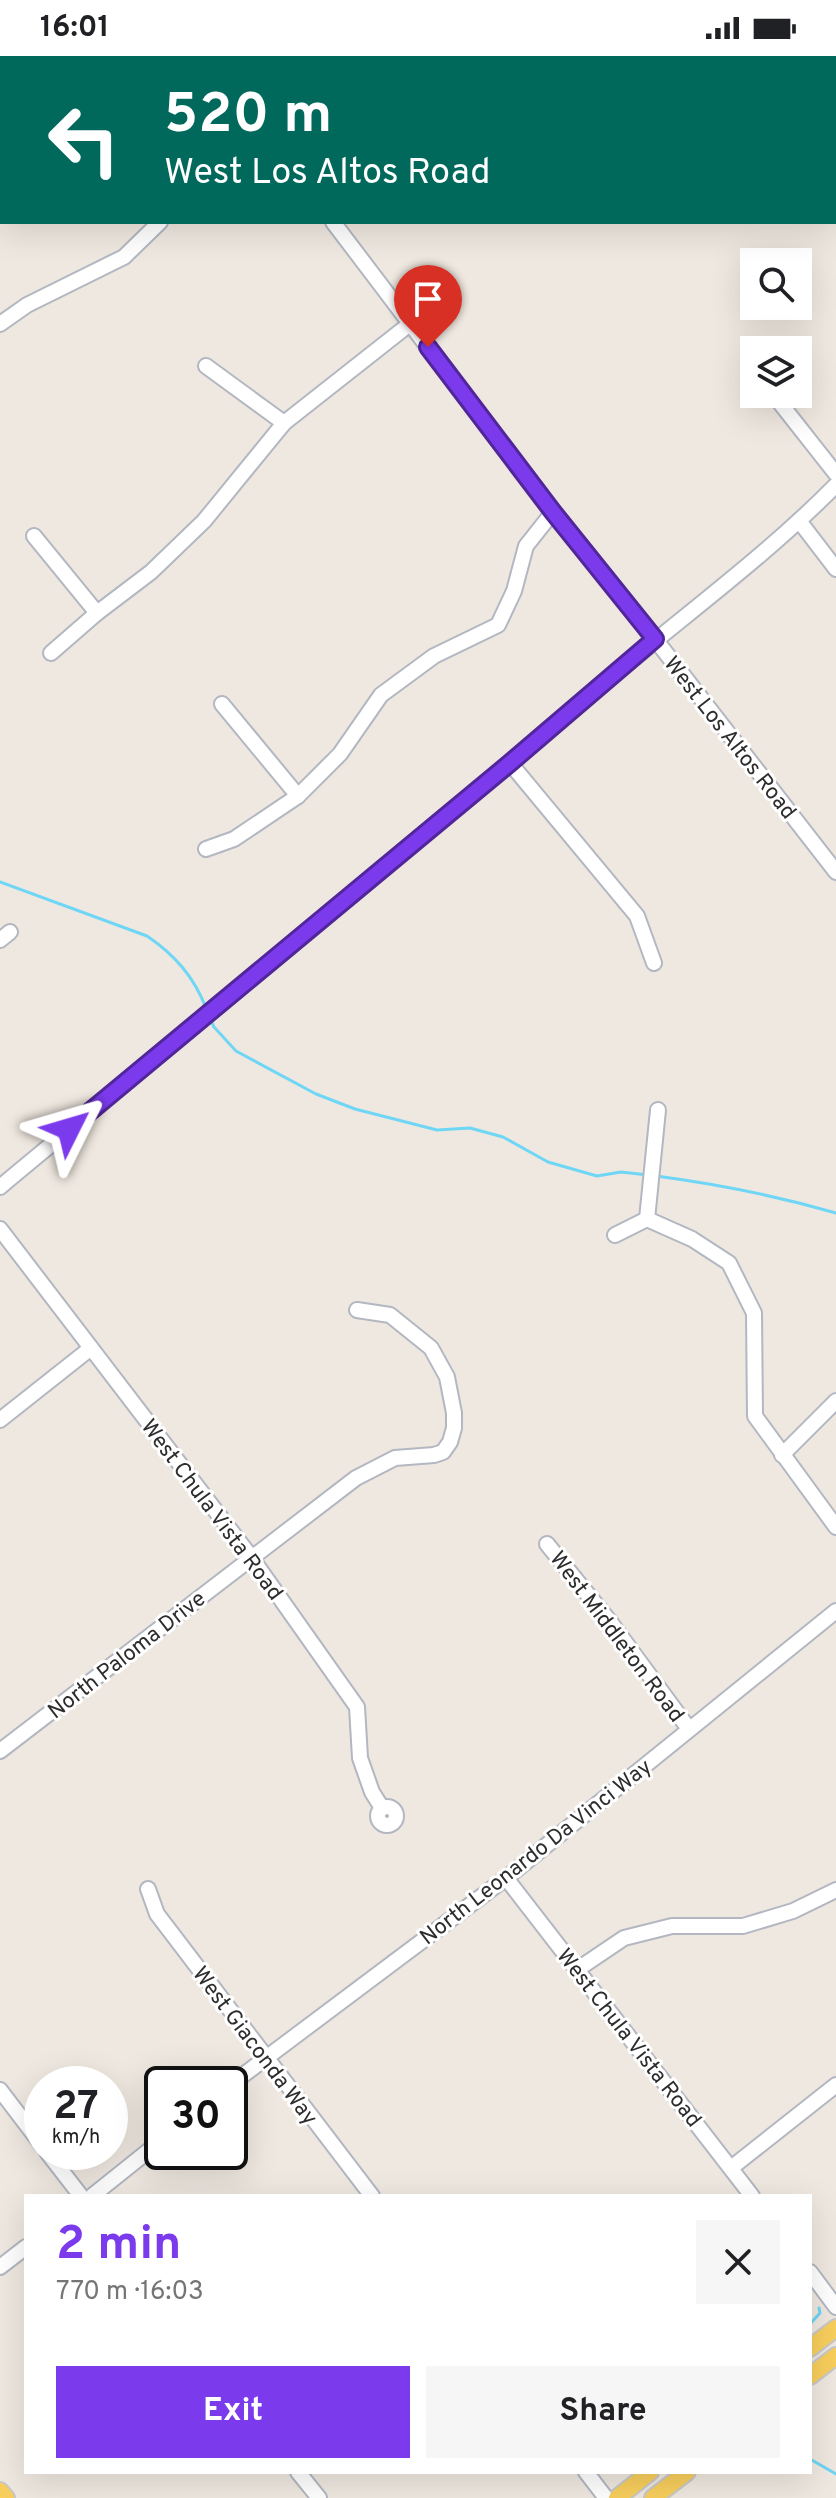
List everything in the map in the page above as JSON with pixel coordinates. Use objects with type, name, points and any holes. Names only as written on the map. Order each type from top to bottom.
[{"type":"main road","points":[[812,2346],[836,2328]]},
{"type":"main road","points":[[812,2374],[836,2356]]},
{"type":"main road","points":[[617,2498],[647,2474]]},
{"type":"main road","points":[[653,2498],[684,2474]]},
{"type":"main road","points":[[0,2491],[6,2498]]},
{"type":"street","points":[[0,324],[27,305],[124,257],[158,224]]},
{"type":"street","name":"West Los Altos Road","points":[[335,224],[553,512],[836,872]]},
{"type":"street","points":[[51,653],[151,572],[204,521],[284,423],[411,323]]},
{"type":"street","points":[[206,366],[284,423]]},
{"type":"street","points":[[784,408],[836,474]]},
{"type":"street","points":[[0,1187],[655,639],[800,522],[836,485]]},
{"type":"street","points":[[206,849],[234,839],[298,796],[340,754],[381,695],[434,656],[498,625],[514,591],[526,546],[553,512]]},
{"type":"street","points":[[800,522],[836,569]]},
{"type":"street","points":[[34,536],[97,613]]},
{"type":"street","points":[[222,704],[298,796]]},
{"type":"street","points":[[510,763],[637,916],[654,963]]},
{"type":"street","points":[[647,1219],[658,1110]]},
{"type":"street","points":[[615,1235],[647,1219]]},
{"type":"street","points":[[647,1219],[692,1239],[729,1263],[754,1313],[755,1416],[836,1527]]},
{"type":"street","name":"West Chula Vista Road","points":[[0,1229],[251,1557],[357,1707],[360,1758],[372,1792],[382,1808]]},
{"type":"street","name":"North Paloma Drive","points":[[0,1751],[356,1478],[395,1458],[443,1459],[454,1428],[454,1413],[447,1377],[431,1348],[390,1315],[357,1310]]},
{"type":"street","points":[[0,1420],[91,1348]]},
{"type":"street","points":[[782,1455],[836,1401]]},
{"type":"street","name":"West Middleton Road","points":[[547,1544],[611,1622],[689,1729]]},
{"type":"street","name":"North Leonardo Da Vinci Way","points":[[248,2071],[506,1878],[836,1611]]},
{"type":"street","name":"West Chula Vista Road","points":[[506,1878],[750,2194]]},
{"type":"street","name":"West Giaconda Way","points":[[148,1889],[157,1914],[370,2194]]},
{"type":"street","points":[[578,1969],[624,1938],[672,1926],[743,1926],[793,1911],[836,1890]]},
{"type":"street","points":[[731,2168],[836,2085]]},
{"type":"street","points":[[0,2090],[24,2121]]},
{"type":"street","points":[[94,2194],[144,2154]]},
{"type":"street","points":[[61,2170],[79,2194]]},
{"type":"street","points":[[0,2267],[24,2249]]},
{"type":"street","points":[[812,2275],[836,2307]]},
{"type":"street","points":[[300,2474],[319,2498]]},
{"type":"street","points":[[588,2474],[606,2498]]},
{"type":"waterway","points":[[0,882],[147,936],[182,968],[196,986],[206,1008]]},
{"type":"waterway","points":[[210,1019],[236,1051],[316,1094],[355,1109],[437,1130],[470,1128],[503,1137],[548,1162],[597,1176],[621,1172],[648,1175]]},
{"type":"waterway","points":[[656,1176],[747,1191],[836,1213]]},
{"type":"waterway","points":[[812,2322],[820,2313],[819,2308]]},
{"type":"waterway","points":[[812,2460],[836,2474]]},
{"type":"route","points":[[69,1129],[655,639],[553,512],[428,347]]}]
